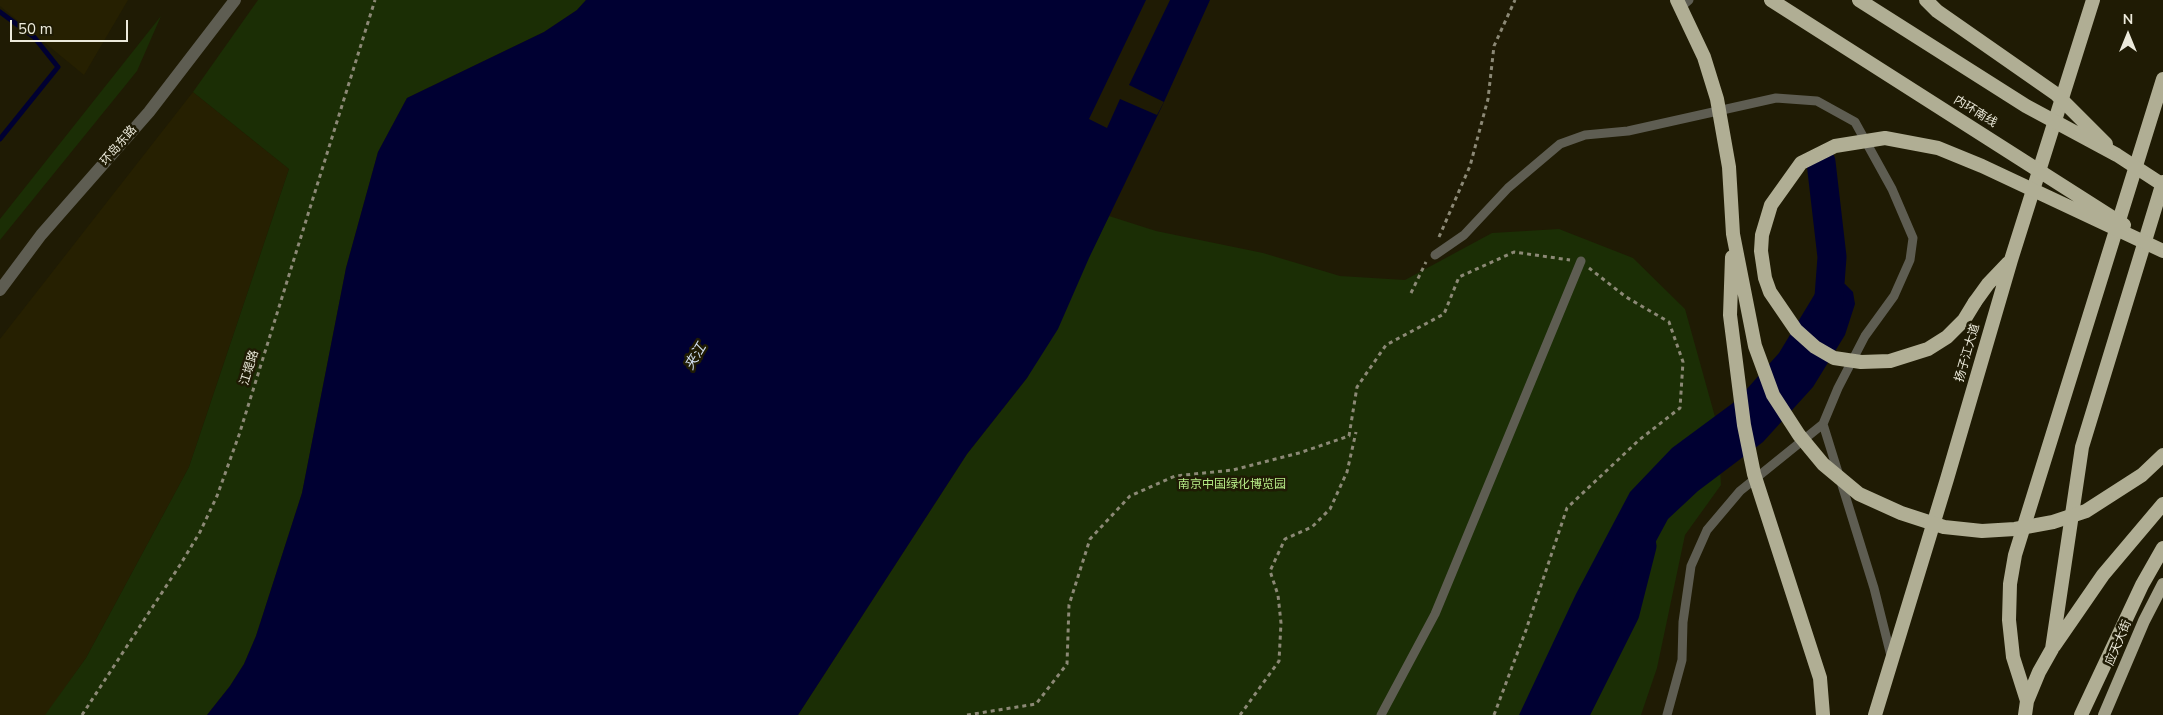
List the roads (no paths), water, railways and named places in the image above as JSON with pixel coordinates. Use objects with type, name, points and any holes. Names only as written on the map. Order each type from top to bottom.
[{"type":"highway","name":"内环南线","points":[[1771,0],[2163,251]]},
{"type":"highway","points":[[1859,0],[2026,106],[2163,184],[2082,447],[2052,649]]},
{"type":"highway","points":[[1926,0],[1937,11],[2056,94],[2116,156]]},
{"type":"highway","name":"扬子江大道","points":[[1875,715],[2011,260],[2094,0]]},
{"type":"highway","points":[[1682,2],[1704,57],[1716,99],[1729,167],[1733,234],[1730,315],[1744,425],[1754,474],[1806,628],[1820,678],[1823,715]]},
{"type":"highway","points":[[2026,708],[2013,657],[2008,620],[2010,584],[2015,555],[2163,79]]},
{"type":"highway","points":[[2011,260],[1988,284],[1964,320],[1947,337],[1928,349],[1890,361],[1861,362],[1834,358],[1815,347],[1796,330],[1770,292],[1765,278],[1761,251],[1762,235],[1771,205],[1801,163],[1835,146],[1885,138],[1938,148],[1982,166],[2163,251]]},
{"type":"highway","points":[[1733,234],[1755,346],[1773,395],[1799,435],[1824,464],[1859,494],[1901,513],[1944,527],[1982,531],[2015,529],[2053,522],[2086,511],[2142,475],[2163,455]]},
{"type":"highway","points":[[2026,708],[2039,672],[2052,649],[2103,575],[2163,504]]},
{"type":"highway","points":[[2081,715],[2159,554]]},
{"type":"main road","name":"应天大街","points":[[2104,715],[2144,621],[2163,584]]},
{"type":"street","name":"环岛东路","points":[[0,290],[40,235],[149,112],[235,0]]},
{"type":"lane","points":[[1431,258],[1464,235],[1508,188],[1560,144],[1585,135],[1628,131],[1776,98],[1817,101],[1855,122],[1892,189],[1913,238],[1910,260],[1894,296],[1865,336],[1838,388],[1823,424],[1740,491],[1706,530],[1691,566],[1683,622],[1682,660],[1667,715]]},
{"type":"lane","points":[[1381,715],[1434,614],[1581,262]]},
{"type":"lane","points":[[1823,424],[1874,588],[1887,633],[1892,660]]},
{"type":"water","name":"夹江","points":[[586,0],[1210,0],[1164,102],[1089,258],[1058,329],[1027,378],[967,454],[798,715],[207,715],[230,686],[244,664],[256,636],[302,493],[346,268],[378,152],[407,98],[544,32],[577,10]]},
{"type":"water","points":[[1829,281],[1845,284],[1853,292],[1855,304],[1845,335],[1813,387],[1763,442],[1698,491],[1668,519],[1614,619],[1570,715],[1519,715],[1576,594],[1630,492],[1672,448],[1737,400],[1779,353],[1816,292]]},
{"type":"waterway","points":[[0,12],[34,37],[58,67],[0,139]]},
{"type":"waterway","points":[[1821,162],[1832,257],[1828,310],[1825,318]]},
{"type":"waterway","points":[[1574,715],[1625,613],[1642,546]]},
{"type":"park label","name":"南京中国绿化博览园","points":[[1232,485]]}]
